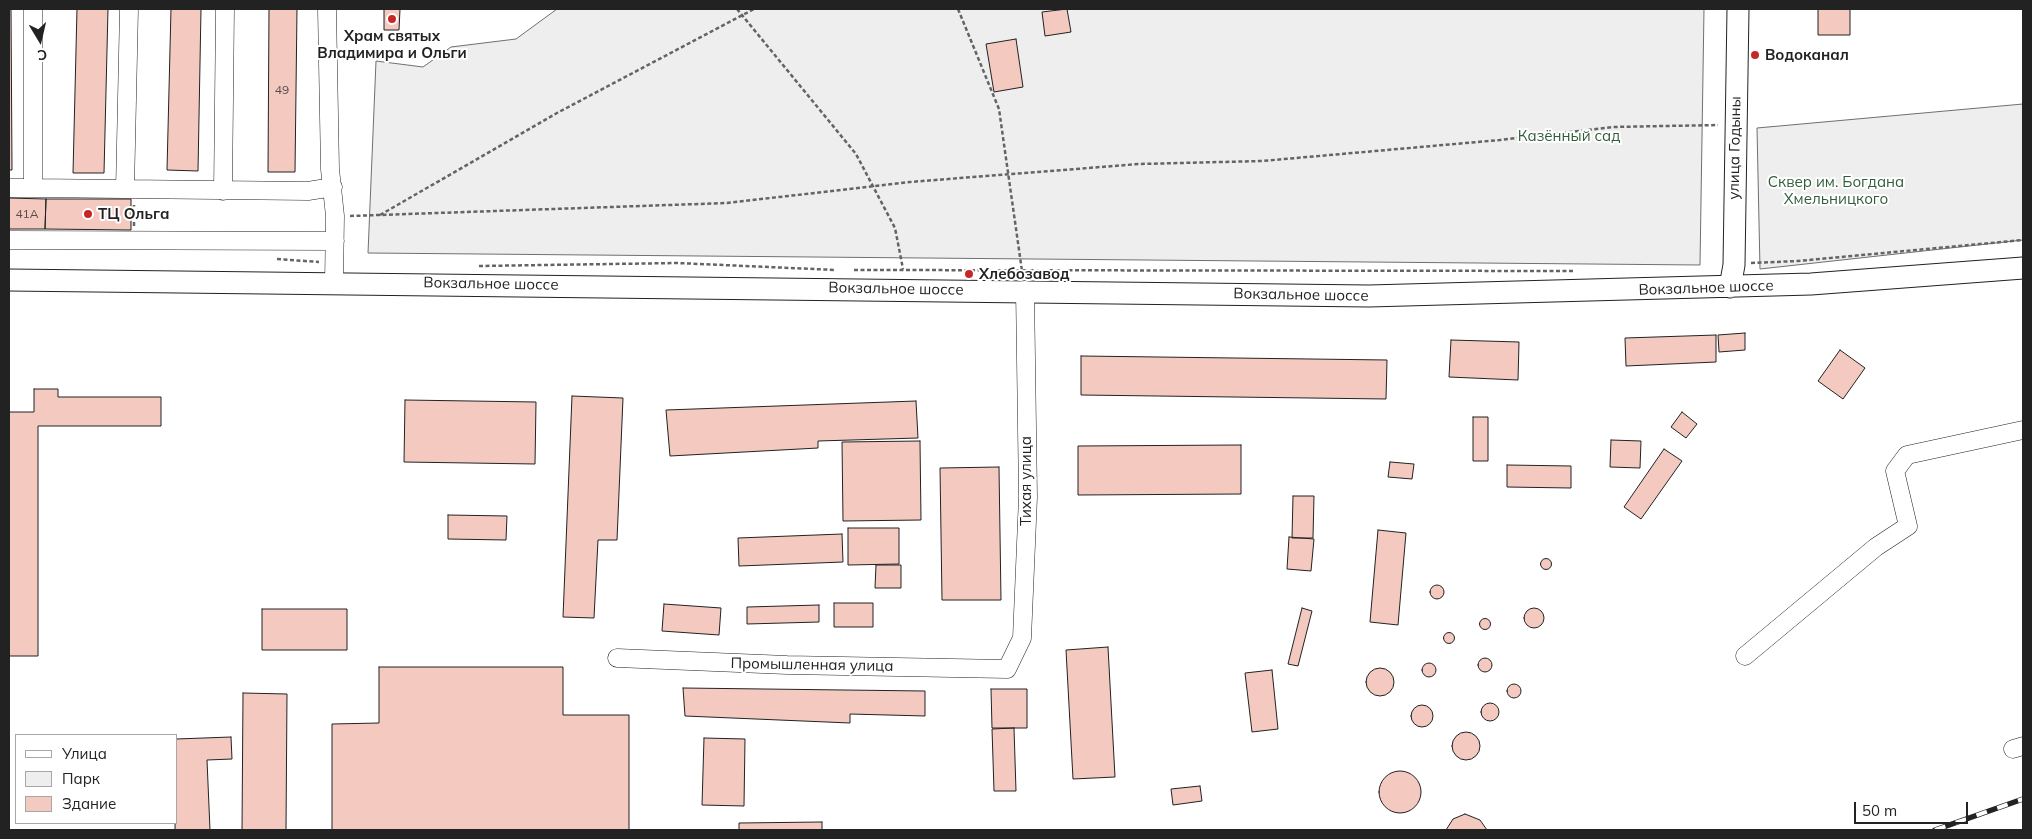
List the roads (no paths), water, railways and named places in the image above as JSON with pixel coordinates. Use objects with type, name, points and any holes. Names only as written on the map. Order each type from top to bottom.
[{"type":"main road","name":"улица Годыны","points":[[1730,287],[1734,265],[1734,125],[1738,9]]},
{"type":"main road","name":"Вокзальное шоссе","points":[[9,280],[334,274],[1023,280],[1369,296],[1812,284],[2023,268]]},
{"type":"lane","points":[[33,9],[33,188]]},
{"type":"lane","points":[[125,189],[129,9]]},
{"type":"lane","points":[[223,191],[225,9]]},
{"type":"lane","points":[[327,9],[330,169],[335,216],[334,274]]},
{"type":"lane","points":[[9,188],[308,191],[333,187]]},
{"type":"lane","points":[[9,240],[335,240]]},
{"type":"lane","name":"Тихая улица","points":[[1007,669],[1022,638],[1028,497],[1023,280]]},
{"type":"lane","points":[[1745,656],[1876,547],[1908,526],[1895,471],[1907,456],[2023,430]]},
{"type":"lane","name":"Промышленная улица","points":[[617,658],[787,665],[1007,669]]},
{"type":"railway","points":[[1935,830],[2023,799]]},
{"type":"place","name":"Храм святых Владимира и Ольги","points":[[392,19]]},
{"type":"place","name":"Водоканал","points":[[1755,55]]},
{"type":"place","name":"ТЦ Ольга","points":[[88,214]]},
{"type":"place","name":"Хлебозавод","points":[[969,274]]},
{"type":"park label","name":"Казённый сад","points":[[1569,136]]},
{"type":"park label","name":"Сквер им. Богдана Хмельницкого","points":[[1836,190]]}]
